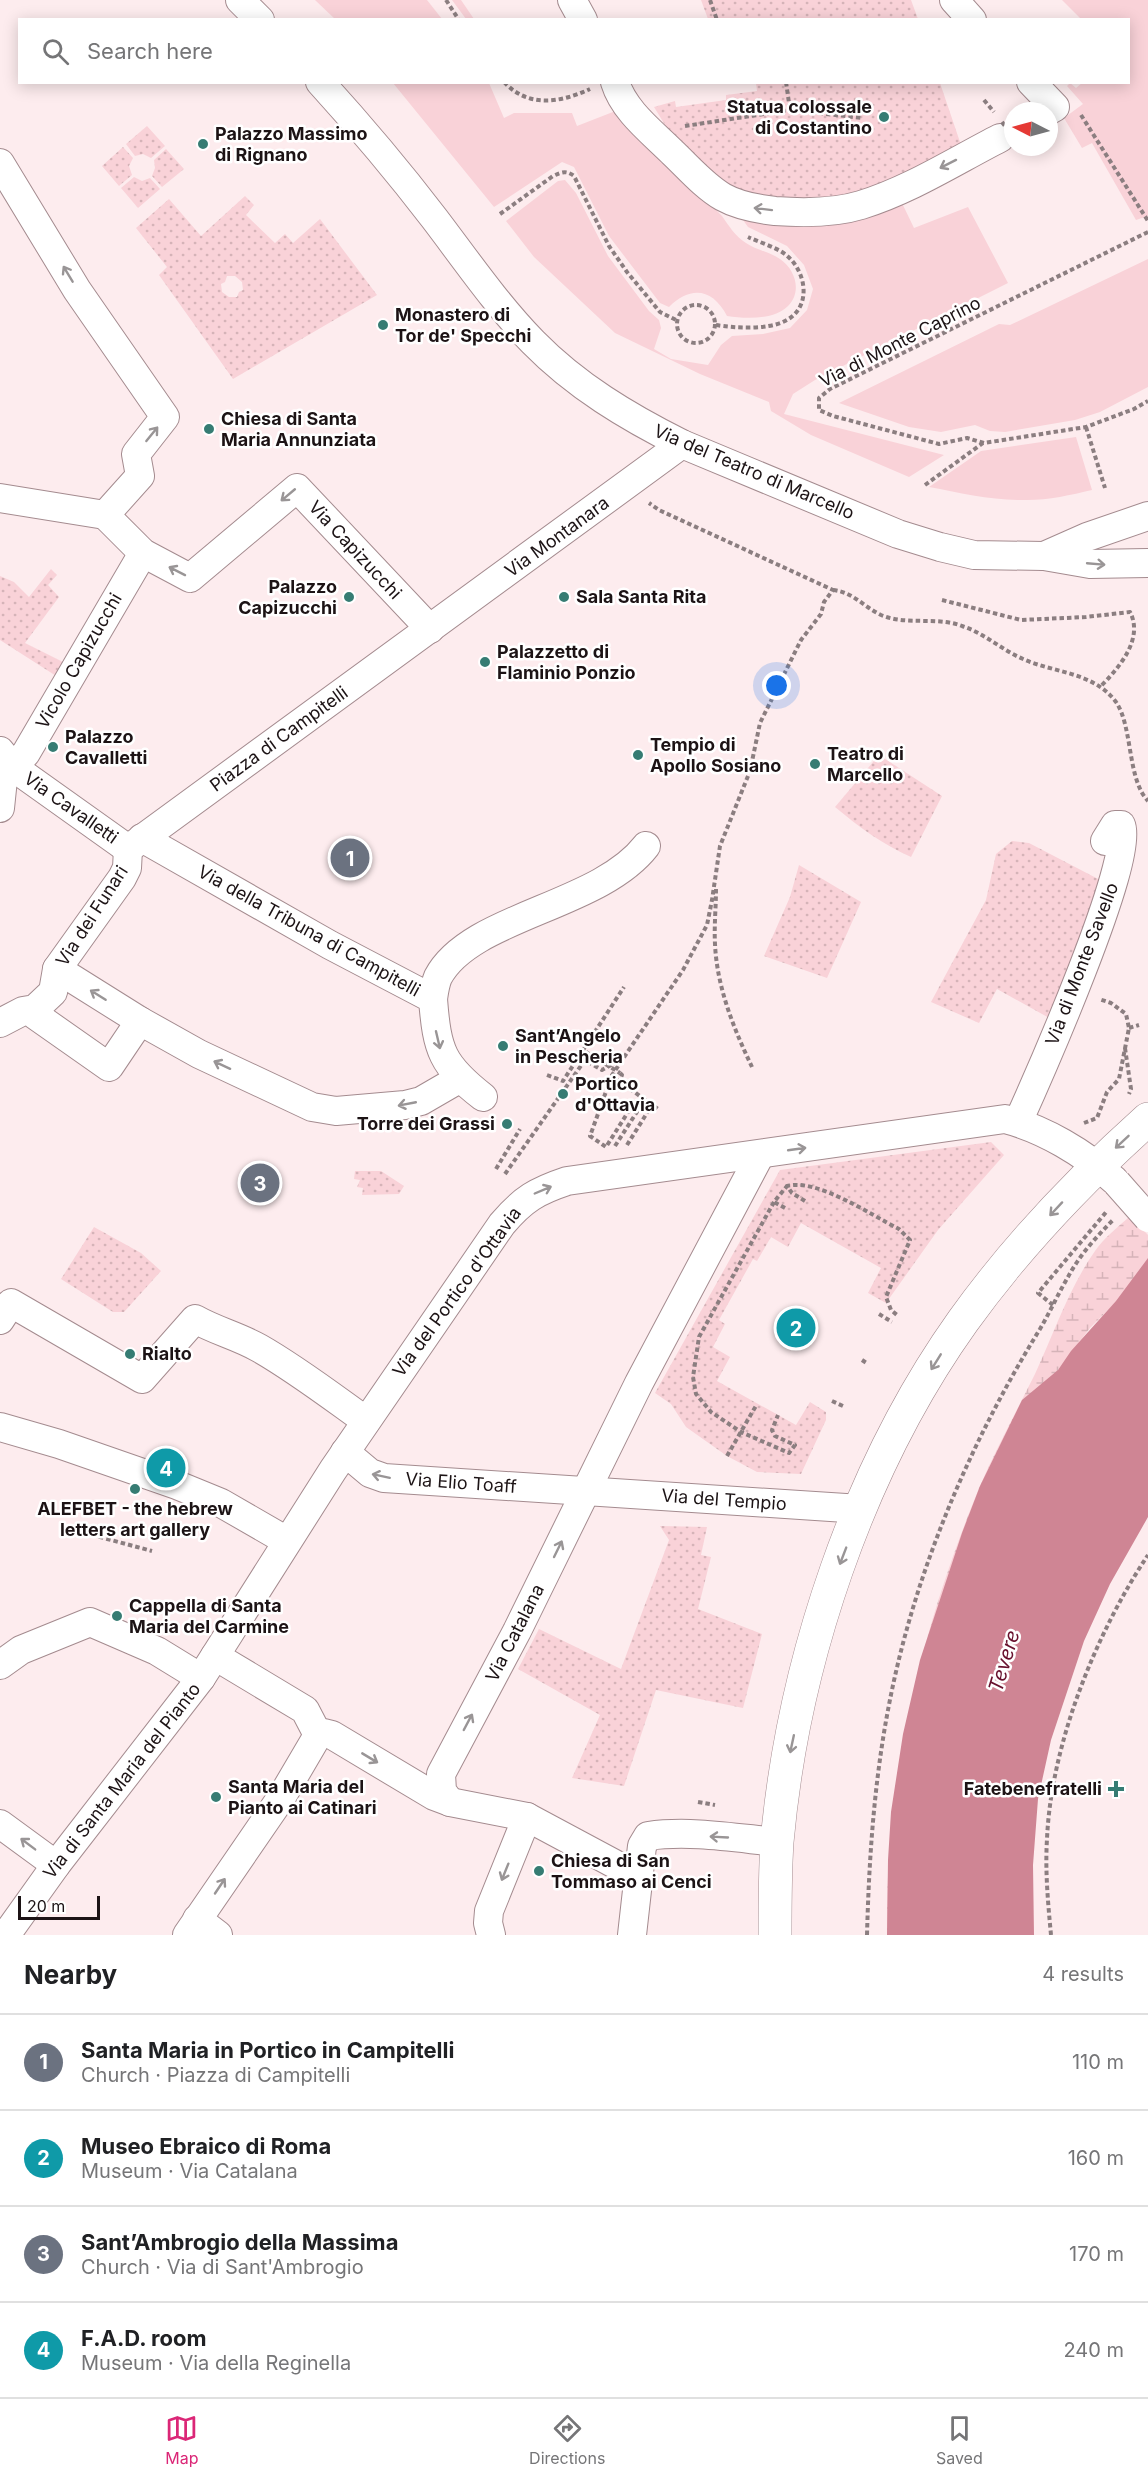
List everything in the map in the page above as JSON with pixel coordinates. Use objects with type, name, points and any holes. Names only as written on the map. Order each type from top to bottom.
[{"type":"main road","points":[[775,1935],[777,1842],[786,1769],[815,1641],[839,1566],[861,1509],[899,1427],[938,1358],[962,1322],[1021,1247],[1108,1186],[1138,1108]]},
{"type":"street","points":[[240,0],[258,18]]},
{"type":"street","points":[[572,0],[582,18]]},
{"type":"street","points":[[954,0],[970,18]]},
{"type":"street","name":"Via del Teatro di Marcello","points":[[322,84],[378,148],[500,304],[533,342],[602,399],[651,428],[682,444],[921,542],[974,555],[1044,556],[1090,564],[1148,563]]},
{"type":"street","points":[[1032,84],[1046,102]]},
{"type":"street","points":[[605,85],[699,178],[721,196],[743,206],[758,209],[805,212],[860,205],[908,185],[1004,133]]},
{"type":"street","points":[[0,162],[77,290],[165,417],[136,454],[140,476],[105,515]]},
{"type":"street","name":"Via Montanara","points":[[430,629],[682,444]]},
{"type":"street","name":"Via Capizucchi","points":[[143,553],[190,578],[297,488],[430,629]]},
{"type":"street","points":[[0,498],[105,515],[143,553]]},
{"type":"street","name":"Via del Teatro di Marcello","points":[[1044,556],[1088,537],[1143,520]]},
{"type":"street","name":"Vicolo Capizucchi","points":[[0,808],[7,759],[26,753],[143,553]]},
{"type":"street","name":"Piazza di Campitelli","points":[[135,844],[430,629]]},
{"type":"street","name":"Via Cavalletti","points":[[7,759],[135,844]]},
{"type":"street","name":"Via di Monte Savello","points":[[1018,1122],[1058,1028],[1106,904],[1122,851],[1124,832],[1121,825],[1115,825],[1105,841]]},
{"type":"street","name":"Via dei Funari","points":[[0,1023],[23,1011],[35,1009],[53,992],[57,969],[122,878],[135,844]]},
{"type":"street","name":"Via della Tribuna di Campitelli","points":[[135,844],[433,999],[436,1030],[442,1053],[459,1079],[483,1097]]},
{"type":"street","points":[[433,999],[438,977],[462,951],[495,931],[586,890],[624,868],[646,846]]},
{"type":"street","points":[[57,969],[140,1021],[199,1054],[312,1107],[336,1111],[405,1105],[421,1101],[459,1079]]},
{"type":"street","points":[[35,1009],[35,1015],[109,1068],[140,1021]]},
{"type":"street","name":"Via del Portico d'Ottavia","points":[[208,1667],[287,1540],[366,1421],[502,1224],[528,1197],[567,1181],[1005,1119],[1018,1122]]},
{"type":"street","points":[[1018,1122],[1059,1141],[1108,1186],[1148,1218]]},
{"type":"street","name":"Via Catalana","points":[[441,1774],[517,1631],[639,1383],[760,1155]]},
{"type":"street","points":[[0,1320],[11,1303],[142,1379],[195,1319],[212,1329],[256,1346],[366,1421]]},
{"type":"street","points":[[0,1427],[59,1444],[221,1503],[287,1540]]},
{"type":"street","name":"Via Elio Toaff","points":[[345,1452],[370,1473],[384,1478],[586,1491]]},
{"type":"street","name":"Via del Tempio","points":[[586,1491],[861,1509]]},
{"type":"street","points":[[0,1665],[21,1650],[90,1622],[157,1651],[208,1667],[305,1710],[318,1735]]},
{"type":"street","name":"Via di Santa Maria del Pianto","points":[[6,1935],[56,1865],[208,1667]]},
{"type":"street","points":[[201,1930],[318,1735],[324,1733],[410,1783],[450,1802],[527,1817],[639,1877]]},
{"type":"street","points":[[410,1783],[428,1782],[441,1774],[442,1791],[450,1802]]},
{"type":"street","points":[[491,1935],[488,1923],[489,1911],[527,1817]]},
{"type":"street","points":[[0,1824],[56,1865]]},
{"type":"street","points":[[632,1935],[642,1846],[648,1836],[724,1837],[777,1842]]},
{"type":"path","points":[[446,0],[458,18]]},
{"type":"path","points":[[710,0],[716,18]]},
{"type":"path","points":[[506,84],[513,92],[530,100],[558,101],[605,85]]},
{"type":"path","points":[[786,84],[790,110]]},
{"type":"path","points":[[677,127],[790,110],[863,118]]},
{"type":"path","points":[[1082,116],[1148,221]]},
{"type":"path","points":[[500,214],[553,176],[568,172],[574,176],[609,246],[627,272],[660,312],[676,320]]},
{"type":"path","name":"Via di Monte Caprino","points":[[1148,231],[830,389],[819,399],[819,410],[833,416],[939,444],[967,438],[984,443],[1086,427],[1134,409],[1148,400]]},
{"type":"path","points":[[716,325],[732,328],[764,326],[786,321],[800,306],[806,289],[798,269],[784,253],[743,234]]},
{"type":"path","points":[[698,304],[711,311],[716,325],[713,336],[702,344],[687,342],[678,334],[676,320],[683,309],[698,304]]},
{"type":"path","points":[[1086,427],[1105,488]]},
{"type":"path","points":[[925,485],[984,443]]},
{"type":"path","points":[[629,484],[659,510],[833,590],[853,596],[881,615],[900,620],[941,621],[963,626],[1022,659],[1055,671],[1079,675],[1095,682],[1117,703],[1128,737],[1134,771],[1148,801]]},
{"type":"path","points":[[610,1153],[642,1104],[635,1101],[606,1147],[590,1136],[612,1075],[683,970],[707,925],[720,846],[750,771],[760,723],[801,640],[821,615],[824,602],[833,590]]},
{"type":"path","points":[[942,600],[1021,620],[1130,612],[1136,632],[1125,658],[1100,687]]},
{"type":"path","points":[[717,873],[715,944],[718,970],[735,1031],[752,1067]]},
{"type":"path","points":[[547,1075],[563,1081],[585,1052],[624,987]]},
{"type":"path","points":[[1086,1127],[1080,1123],[1097,1118],[1107,1092],[1119,1079],[1129,1028],[1126,1014],[1111,1003]]},
{"type":"path","points":[[1129,1028],[1139,1025]]},
{"type":"path","points":[[1125,1044],[1131,1089],[1138,1108]]},
{"type":"path","points":[[585,1052],[620,1073],[622,1075],[618,1081],[658,1109]]},
{"type":"path","points":[[505,1174],[585,1060],[602,1070],[623,1058]]},
{"type":"path","points":[[624,1149],[652,1105]]},
{"type":"path","points":[[496,1169],[520,1129]]},
{"type":"path","points":[[778,1415],[772,1430],[775,1436],[795,1445],[789,1453],[741,1432],[711,1412],[696,1394],[693,1377],[699,1337],[774,1202],[787,1186],[798,1183],[817,1187],[899,1229],[910,1240],[886,1297],[891,1310],[897,1315]]},
{"type":"path","points":[[787,1186],[792,1193],[805,1201]]},
{"type":"path","points":[[1053,1305],[1038,1293],[1108,1186]]},
{"type":"path","points":[[774,1202],[785,1208]]},
{"type":"path","points":[[867,1935],[871,1837],[879,1761],[888,1708],[914,1609],[957,1489],[1011,1377],[1069,1275],[1097,1236],[1117,1216]]},
{"type":"path","points":[[879,1314],[892,1322]]},
{"type":"path","points":[[862,1360],[868,1364]]},
{"type":"path","points":[[832,1401],[843,1406]]},
{"type":"path","points":[[727,1456],[758,1404]]},
{"type":"path","points":[[70,1529],[152,1551]]},
{"type":"path","points":[[123,1550],[126,1545]]},
{"type":"path","points":[[1051,1935],[1047,1840],[1057,1761],[1066,1726],[1096,1651],[1148,1555]]},
{"type":"green space","points":[[315,0],[427,0],[441,18],[334,18]]},
{"type":"green space","points":[[452,0],[461,0],[473,18],[465,18]]},
{"type":"green space","points":[[701,0],[911,0],[918,18],[708,18]]},
{"type":"green space","points":[[1062,0],[1148,0],[1148,216],[1136,220],[1092,143],[1082,148],[1064,118],[1083,104],[1067,86],[1069,84],[1076,88],[1081,84],[1130,84],[1130,18],[1080,18]]},
{"type":"green space","points":[[394,84],[489,84],[504,118],[514,113],[572,113],[577,126],[618,110],[722,216],[732,231],[750,245],[786,264],[795,281],[795,294],[782,311],[751,318],[727,316],[715,300],[701,293],[685,295],[669,307],[660,303],[609,236],[574,167],[562,162],[494,207]]},
{"type":"green space","points":[[756,84],[940,84],[961,145],[864,193],[791,201],[758,199],[715,180],[670,133],[654,107],[675,101],[676,107],[726,100],[726,95],[757,91]]},
{"type":"green space","points":[[147,126],[165,146],[151,158],[143,154],[135,156],[126,144]]},
{"type":"green space","points":[[123,147],[133,158],[129,166],[132,175],[119,186],[102,166]]},
{"type":"green space","points":[[166,149],[184,169],[162,187],[152,176],[155,168],[154,160]]},
{"type":"green space","points":[[134,177],[142,181],[150,178],[160,189],[138,208],[121,188]]},
{"type":"green space","points":[[565,180],[576,193],[608,256],[649,311],[659,320],[661,328],[654,349],[671,359],[708,365],[721,345],[732,336],[763,334],[790,328],[807,310],[813,289],[804,265],[787,246],[748,227],[743,220],[901,201],[914,228],[968,207],[1008,283],[815,380],[793,394],[784,414],[944,455],[909,477],[811,435],[771,411],[769,402],[700,374],[615,333],[534,257],[506,221],[558,181]]},
{"type":"green space","points":[[245,196],[254,205],[246,215],[275,243],[285,234],[293,243],[320,219],[377,295],[233,379],[159,275],[167,267],[136,228],[169,199],[201,236]],"holes":[[[227,276],[235,276],[242,282],[243,290],[237,297],[229,297],[222,292],[221,284],[225,282]]]},
{"type":"green space","points":[[1148,259],[1148,387],[1100,412],[1075,420],[1005,432],[990,431],[975,425],[941,432],[909,427],[839,403],[999,324],[1010,325]]},
{"type":"green space","points":[[1076,437],[1092,490],[1052,498],[1015,500],[929,487],[981,451]]},
{"type":"green space","points":[[51,569],[57,575],[48,585],[59,597],[25,643],[63,662],[64,681],[0,640],[0,576],[14,582],[29,597]]},
{"type":"green space","points":[[879,755],[942,796],[911,857],[871,835],[835,807]]},
{"type":"green space","points":[[1012,841],[1029,843],[1102,881],[1051,1019],[997,989],[979,1023],[931,1002],[986,900],[996,854]]},
{"type":"green space","points":[[799,865],[861,902],[827,978],[764,956],[790,897]]},
{"type":"green space","points":[[991,1142],[1004,1155],[938,1230],[886,1303],[868,1293],[881,1268],[801,1223],[788,1247],[771,1237],[757,1261],[753,1259],[719,1320],[725,1324],[713,1347],[730,1357],[717,1381],[796,1425],[810,1402],[826,1412],[826,1420],[801,1474],[757,1472],[727,1456],[686,1427],[671,1404],[655,1393],[780,1170]]},
{"type":"green space","points":[[355,1171],[381,1171],[404,1186],[399,1194],[362,1195],[363,1188],[357,1187],[360,1180],[354,1179]]},
{"type":"green space","points":[[1130,1216],[1148,1235],[1148,1270],[1090,1328],[1058,1370],[887,1935],[892,1819],[900,1763],[910,1707],[939,1597],[979,1488],[1035,1374],[1070,1295],[1099,1246]]},
{"type":"green space","points":[[94,1227],[141,1253],[161,1271],[124,1312],[113,1312],[61,1279]]},
{"type":"green space","points":[[660,1526],[707,1527],[701,1555],[711,1557],[698,1609],[762,1634],[743,1708],[656,1690],[624,1786],[572,1778],[600,1715],[518,1669],[539,1629],[621,1669],[669,1540]]},
{"type":"water","name":"Tevere","points":[[1148,1258],[1148,1517],[1110,1584],[1084,1641],[1051,1740],[1038,1799],[1033,1865],[1034,1935],[887,1935],[891,1812],[903,1734],[920,1660],[980,1486],[1022,1400],[1058,1370],[1071,1351],[1116,1301]]},
{"type":"place","name":"Statua colossale di Costantino","points":[[884,117]]},
{"type":"place","name":"Palazzo Massimo di Rignano","points":[[203,144]]},
{"type":"place","name":"Monastero di Tor de' Specchi","points":[[383,325]]},
{"type":"place","name":"Chiesa di Santa Maria Annunziata","points":[[209,429]]},
{"type":"place","name":"Palazzo Capizucchi","points":[[349,597]]},
{"type":"place","name":"Sala Santa Rita","points":[[564,597]]},
{"type":"place","name":"Palazzetto di Flaminio Ponzio","points":[[485,662]]},
{"type":"place","name":"Palazzo Cavalletti","points":[[53,747]]},
{"type":"place","name":"Tempio di Apollo Sosiano","points":[[638,755]]},
{"type":"place","name":"Teatro di Marcello","points":[[815,764]]},
{"type":"place","name":"Santa Maria in Portico in Campitelli","points":[[350,858]]},
{"type":"place","name":"Sant’Angelo in Pescheria","points":[[503,1046]]},
{"type":"place","name":"Portico d'Ottavia","points":[[563,1094]]},
{"type":"place","name":"Torre dei Grassi","points":[[507,1124]]},
{"type":"place","name":"Sant’Ambrogio della Massima","points":[[260,1183]]},
{"type":"place","name":"Museo Ebraico di Roma","points":[[796,1328]]},
{"type":"place","name":"Rialto","points":[[130,1354]]},
{"type":"place","name":"F.A.D. room","points":[[166,1468]]},
{"type":"place","name":"ALEFBET - the hebrew letters art gallery","points":[[135,1489]]},
{"type":"place","name":"Cappella di Santa Maria del Carmine","points":[[117,1616]]},
{"type":"place","name":"Fatebenefratelli","points":[[1116,1789]]},
{"type":"place","name":"Santa Maria del Pianto ai Catinari","points":[[216,1797]]},
{"type":"place","name":"Chiesa di San Tommaso ai Cenci","points":[[539,1871]]}]
